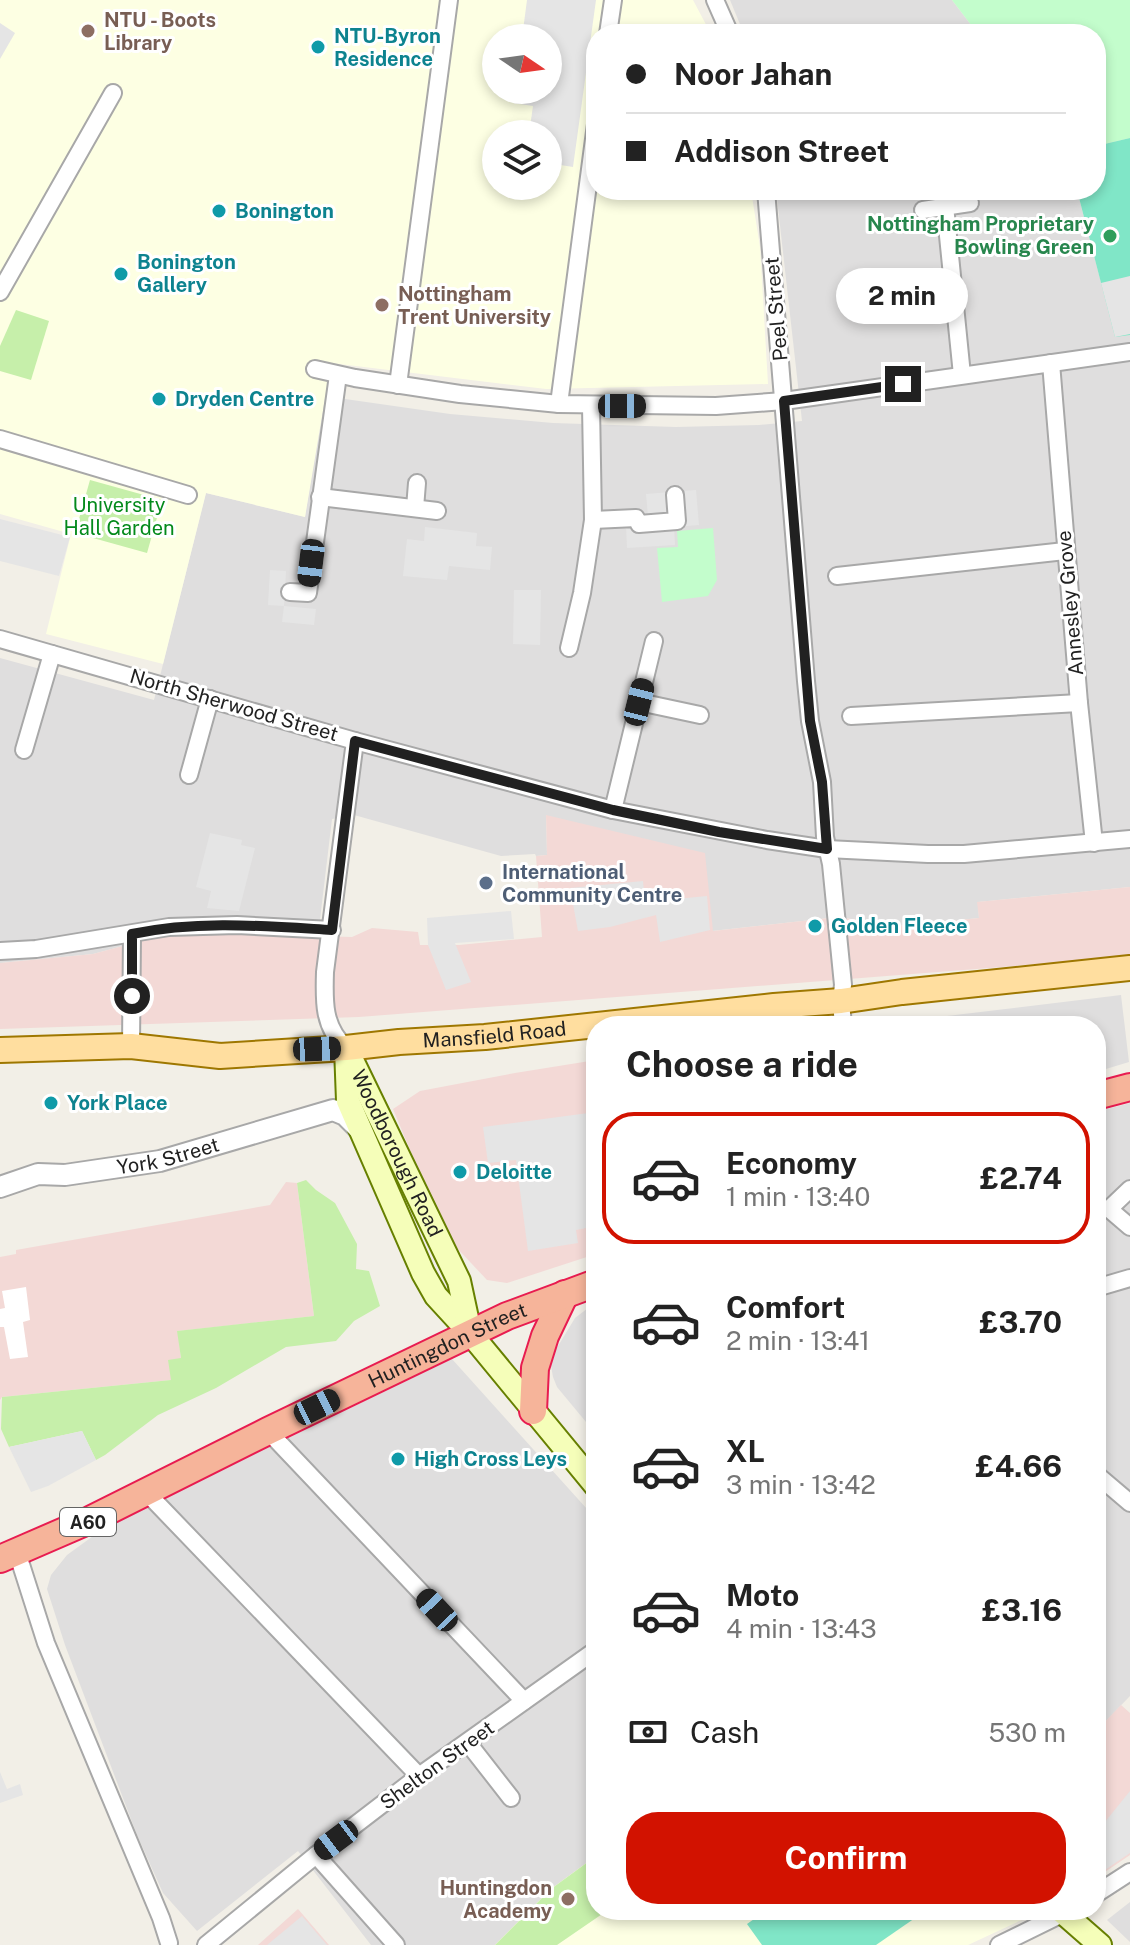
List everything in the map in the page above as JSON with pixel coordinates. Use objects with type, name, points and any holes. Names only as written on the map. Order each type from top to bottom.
[{"type":"highway","points":[[1106,1093],[1130,1087]]},
{"type":"highway","name":"Huntingdon Street","points":[[9,1555],[147,1493],[470,1333],[586,1287]]},
{"type":"highway","points":[[533,1411],[535,1368],[545,1336],[565,1294]]},
{"type":"main road","name":"Mansfield Road","points":[[681,1016],[1130,968]]},
{"type":"main road","name":"Mansfield Road","points":[[0,1050],[131,1046],[220,1056],[485,1037],[586,1026]]},
{"type":"main road","name":"Woodborough Road","points":[[346,1048],[348,1101],[423,1273],[436,1296],[586,1474]]},
{"type":"main road","name":"Woodborough Road","points":[[346,1048],[459,1281],[470,1333]]},
{"type":"main road","points":[[1074,1920],[1100,1945]]},
{"type":"street","points":[[398,385],[449,0]]},
{"type":"street","points":[[609,24],[613,0]]},
{"type":"street","points":[[715,0],[727,24]]},
{"type":"street","points":[[0,292],[113,93]]},
{"type":"street","points":[[559,404],[586,200]]},
{"type":"street","name":"Peel Street","points":[[767,200],[810,721],[822,782],[831,864],[843,985],[842,1016]]},
{"type":"street","points":[[923,210],[970,203]]},
{"type":"street","points":[[945,206],[962,375]]},
{"type":"street","points":[[315,369],[398,385],[559,404],[716,406],[784,401],[1130,352]]},
{"type":"street","name":"Annesley Grove","points":[[1051,363],[1065,551],[1094,843]]},
{"type":"street","points":[[290,592],[308,593],[338,375]]},
{"type":"street","points":[[569,648],[582,593],[593,520],[591,406]]},
{"type":"street","points":[[0,439],[188,495]]},
{"type":"street","points":[[415,508],[417,483]]},
{"type":"street","points":[[593,520],[636,518],[639,524],[677,521],[675,495]]},
{"type":"street","points":[[320,497],[437,511]]},
{"type":"street","points":[[837,576],[1065,551]]},
{"type":"street","name":"North Sherwood Street","points":[[0,639],[355,741],[613,810],[711,830],[827,849],[885,853],[964,854],[1130,839]]},
{"type":"street","points":[[613,810],[654,641]]},
{"type":"street","points":[[24,750],[52,654]]},
{"type":"street","points":[[189,775],[210,699]]},
{"type":"street","points":[[639,702],[700,715]]},
{"type":"street","points":[[851,716],[1079,703]]},
{"type":"street","points":[[355,741],[324,997],[326,1017],[337,1039],[346,1048],[333,1110],[345,1115],[363,1133]]},
{"type":"street","points":[[0,951],[36,949],[169,927],[237,925],[332,930]]},
{"type":"street","points":[[131,1046],[132,934]]},
{"type":"street","name":"York Street","points":[[0,1187],[38,1174],[65,1175],[160,1161],[333,1110]]},
{"type":"street","points":[[1130,1189],[1109,1209],[1130,1227]]},
{"type":"street","points":[[1106,1285],[1130,1278]]},
{"type":"street","points":[[268,1431],[524,1701]]},
{"type":"street","points":[[1106,1483],[1130,1503]]},
{"type":"street","points":[[147,1493],[419,1776]]},
{"type":"street","points":[[9,1555],[169,1943]]},
{"type":"street","name":"Shelton Street","points":[[206,1945],[419,1776],[586,1657]]},
{"type":"street","points":[[468,1743],[511,1798]]},
{"type":"street","points":[[316,1855],[396,1945]]},
{"type":"street","points":[[1106,1888],[1130,1872]]},
{"type":"street","points":[[999,1945],[1048,1920]]},
{"type":"shaded area","name":"Nottingham Trent University","points":[[0,0],[693,0],[706,24],[586,24],[586,200],[753,200],[760,247],[768,384],[546,389],[331,363],[305,517],[206,493],[163,664],[46,634],[71,534],[0,514]]},
{"type":"shaded area","points":[[527,0],[596,0],[593,24],[586,24],[586,73],[573,167],[562,165],[562,120],[531,120],[533,106],[520,104],[562,104],[562,24],[524,24]]},
{"type":"shaded area","points":[[730,0],[952,0],[970,24],[740,24]]},
{"type":"shaded area","points":[[0,23],[15,33],[0,59]]},
{"type":"shaded area","points":[[777,200],[1080,200],[1115,336],[1130,335],[1130,887],[978,902],[979,918],[898,926],[838,917],[712,931],[546,815],[547,855],[501,856],[354,815],[332,819],[318,936],[156,937],[93,954],[0,963],[0,658],[154,700],[206,493],[305,517],[324,396],[450,414],[553,423],[676,427],[802,421]]},
{"type":"shaded area","points":[[1130,276],[1130,334],[1115,337],[1101,283]]},
{"type":"shaded area","points":[[696,490],[699,525],[674,527],[675,545],[627,548],[626,526],[648,516],[646,494]]},
{"type":"shaded area","points":[[0,519],[70,537],[59,576],[0,561]]},
{"type":"shaded area","points":[[425,527],[477,533],[476,546],[492,547],[490,570],[449,566],[447,580],[403,576],[407,539],[424,541]]},
{"type":"shaded area","points":[[270,570],[286,571],[284,606],[268,605]]},
{"type":"shaded area","points":[[514,590],[541,590],[540,645],[513,644]]},
{"type":"shaded area","points":[[284,606],[316,609],[314,625],[282,622]]},
{"type":"shaded area","points":[[546,815],[705,853],[713,931],[838,917],[898,926],[979,918],[977,902],[1130,887],[1130,957],[359,1017],[0,1029],[0,963],[93,954],[156,937],[214,933],[352,937],[372,928],[418,932],[420,945],[459,945],[542,937],[536,856],[547,855]]},
{"type":"shaded area","points":[[210,833],[242,840],[241,845],[255,848],[239,911],[207,908],[211,891],[196,887]]},
{"type":"shaded area","points":[[643,881],[645,902],[707,896],[710,930],[660,942],[656,915],[610,927],[578,931],[570,888]]},
{"type":"shaded area","points":[[511,911],[514,939],[455,943],[471,982],[446,990],[428,945],[427,918]]},
{"type":"shaded area","points":[[1121,995],[1129,1062],[1106,1069],[1106,1016],[947,1016]]},
{"type":"shaded area","points":[[586,1062],[586,1257],[507,1283],[487,1280],[455,1246],[425,1186],[393,1109],[420,1091]]},
{"type":"shaded area","points":[[1130,1103],[1130,1696],[1106,1721],[1106,1109]]},
{"type":"shaded area","points":[[586,1113],[586,1228],[576,1230],[578,1243],[528,1251],[516,1160],[488,1163],[483,1127]]},
{"type":"shaded area","points":[[286,1182],[297,1183],[314,1316],[178,1331],[181,1359],[171,1380],[2,1397],[0,1400],[0,1257],[16,1254],[16,1250],[270,1205]]},
{"type":"shaded area","points":[[586,1310],[586,1422],[557,1387],[551,1366],[552,1356],[575,1318]]},
{"type":"shaded area","points":[[452,1359],[586,1508],[586,1863],[551,1889],[495,1945],[371,1945],[298,1851],[197,1931],[163,1893],[137,1835],[47,1589],[51,1575],[67,1555],[111,1523]]},
{"type":"shaded area","points":[[82,1431],[96,1460],[31,1492],[9,1447]]},
{"type":"shaded area","points":[[1121,1705],[1130,1713],[1130,1855],[1106,1871],[1106,1721]]},
{"type":"shaded area","points":[[0,1772],[7,1789],[20,1784],[23,1795],[0,1803]]},
{"type":"shaded area","points":[[1130,1791],[1130,1853],[1106,1869],[1106,1821]]},
{"type":"shaded area","name":"Huntingdon Academy","points":[[586,1863],[586,1920],[1022,1920],[968,1945],[495,1945],[551,1889]]},
{"type":"shaded area","points":[[1130,1902],[1130,1942],[1107,1920]]},
{"type":"shaded area","points":[[298,1909],[329,1945],[258,1945]]},
{"type":"shaded area","points":[[302,1916],[327,1945],[267,1945]]},
{"type":"green space","points":[[952,0],[1130,0],[1130,138],[1106,144],[1106,24],[970,24]]},
{"type":"green space","name":"Nottingham Proprietary Bowling Green","points":[[1130,138],[1130,335],[1115,337],[1080,200],[1106,200],[1106,144]]},
{"type":"green space","points":[[16,310],[49,321],[31,380],[0,371],[0,346]]},
{"type":"green space","name":"University Hall Garden","points":[[90,480],[162,500],[147,553],[75,533]]},
{"type":"green space","points":[[713,528],[717,580],[708,596],[662,602],[657,548],[678,547],[677,531]]},
{"type":"green space","points":[[306,1180],[335,1203],[357,1244],[356,1269],[369,1271],[380,1306],[354,1321],[336,1341],[286,1347],[216,1388],[158,1415],[96,1460],[82,1431],[9,1447],[1,1429],[2,1397],[171,1380],[168,1360],[181,1358],[177,1331],[314,1316],[297,1183]]},
{"type":"green space","points":[[586,1863],[586,1920],[593,1920],[557,1945],[495,1945],[551,1889]]},
{"type":"green space","points":[[753,1920],[912,1920],[876,1945],[762,1945],[747,1924]]},
{"type":"pier","points":[[26,1287],[30,1320],[23,1322],[28,1357],[10,1359],[4,1327],[0,1327],[0,1309],[5,1308],[2,1291]]},
{"type":"place","name":"NTU - Boots Library","points":[[88,31]]},
{"type":"place","name":"NTU-Byron Residence","points":[[318,47]]},
{"type":"place","name":"Bonington","points":[[219,211]]},
{"type":"place","name":"Nottingham Proprietary Bowling Green","points":[[1110,236]]},
{"type":"place","name":"Bonington Gallery","points":[[121,274]]},
{"type":"place","name":"Nottingham Trent University","points":[[382,305]]},
{"type":"place","name":"Dryden Centre","points":[[159,399]]},
{"type":"place","name":"International Community Centre","points":[[486,883]]},
{"type":"place","name":"Golden Fleece","points":[[815,926]]},
{"type":"place","name":"York Place","points":[[51,1103]]},
{"type":"place","name":"Deloitte","points":[[460,1172]]},
{"type":"place","name":"High Cross Leys","points":[[398,1459]]},
{"type":"place","name":"Huntingdon Academy","points":[[568,1899]]},
{"type":"route","points":[[132,996],[132,934],[169,927],[237,925],[332,930],[355,741],[613,810],[719,832],[827,849],[822,782],[810,721],[784,401],[903,384]]}]
